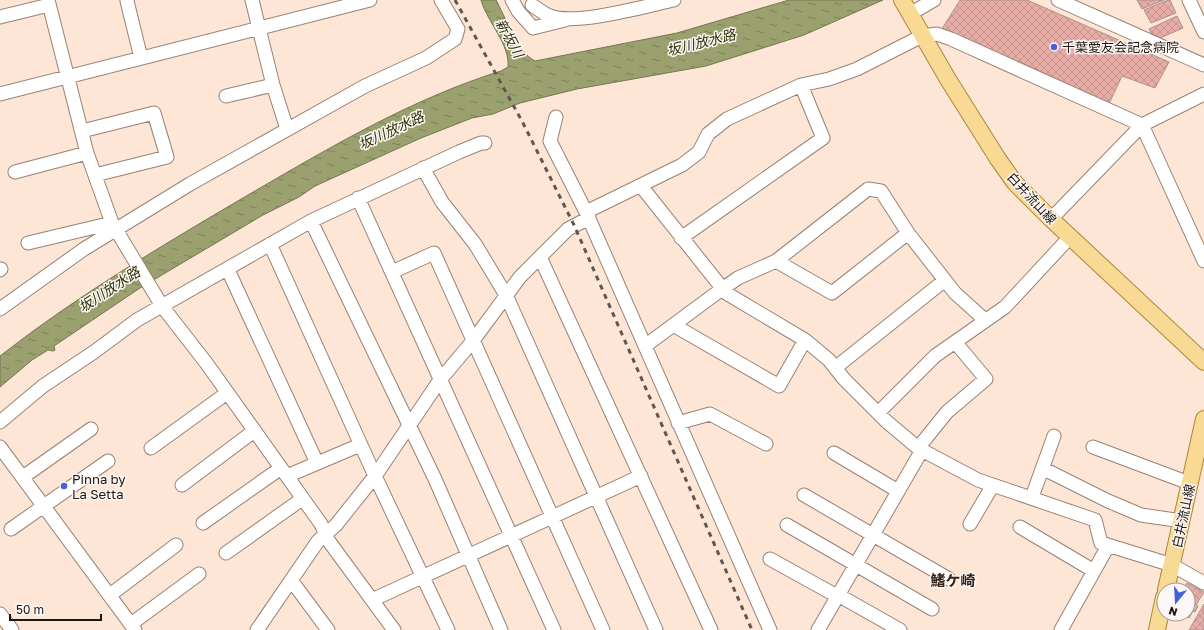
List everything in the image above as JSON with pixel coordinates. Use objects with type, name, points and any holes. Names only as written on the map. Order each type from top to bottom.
[{"type":"main road","name":"白井流山線","points":[[906,8],[998,159],[1015,182],[1051,219],[1204,362]]},
{"type":"main road","name":"白井流山線","points":[[1168,582],[1204,419]]},
{"type":"street","points":[[252,0],[273,85],[287,129]]},
{"type":"street","points":[[0,94],[370,0]]},
{"type":"street","points":[[0,309],[114,226],[366,86],[426,58],[455,38],[458,30],[441,0]]},
{"type":"street","points":[[515,6],[532,28],[674,0]]},
{"type":"street","points":[[906,8],[934,0]]},
{"type":"street","points":[[1058,0],[1204,65]]},
{"type":"street","points":[[1081,0],[1088,14]]},
{"type":"street","points":[[127,1],[141,58]]},
{"type":"street","points":[[0,16],[49,2],[87,153],[114,226],[162,306],[284,472],[321,524],[325,535],[394,630]]},
{"type":"street","points":[[515,6],[538,3],[551,16],[568,20]]},
{"type":"street","points":[[1196,5],[1204,32]]},
{"type":"street","points":[[261,628],[291,580],[318,541],[336,525],[375,476],[440,380],[472,342],[520,277],[568,229],[588,215],[682,165],[700,152],[708,134],[715,126],[727,119],[801,85],[822,81],[857,69],[922,36],[937,34],[1142,125],[1204,260]]},
{"type":"street","points":[[226,96],[273,85]]},
{"type":"street","points":[[681,238],[823,138],[801,85]]},
{"type":"street","points":[[1051,219],[1142,125],[1204,94]]},
{"type":"street","points":[[82,131],[154,113],[167,157],[95,175]]},
{"type":"street","points":[[556,117],[550,141],[588,215],[770,630]]},
{"type":"street","points":[[0,422],[43,386],[94,352],[137,320],[228,270],[311,221],[424,168],[481,143],[485,143]]},
{"type":"street","points":[[15,172],[87,153]]},
{"type":"street","points":[[424,168],[442,202],[475,244],[506,295],[656,630]]},
{"type":"street","points":[[641,186],[726,293],[805,340],[829,360],[878,413],[920,449],[978,480],[1032,497],[1095,520],[1098,539],[1101,543],[1172,565],[1204,583]]},
{"type":"street","points":[[645,346],[675,326],[738,278],[776,261],[868,189],[881,192],[908,233],[945,280],[956,293],[985,320]]},
{"type":"street","points":[[358,198],[554,630]]},
{"type":"street","points":[[311,221],[435,479],[501,630]]},
{"type":"street","points":[[28,243],[114,226]]},
{"type":"street","points":[[776,261],[832,293],[908,233]]},
{"type":"street","points":[[878,413],[935,356],[1005,307],[1070,237]]},
{"type":"street","points":[[270,244],[360,445],[448,630]]},
{"type":"street","points":[[392,272],[434,253],[472,342],[604,630]]},
{"type":"street","points":[[540,257],[711,630]]},
{"type":"street","points":[[228,270],[317,463]]},
{"type":"street","points":[[835,368],[945,280]]},
{"type":"street","points":[[675,326],[779,386],[805,340]]},
{"type":"street","points":[[818,630],[898,491],[920,449],[947,412],[986,379],[955,342]]},
{"type":"street","points":[[151,448],[227,393]]},
{"type":"street","points":[[678,423],[710,414],[766,444]]},
{"type":"street","points":[[23,477],[91,429]]},
{"type":"street","points":[[182,484],[254,431]]},
{"type":"street","points":[[1032,497],[1044,469],[1054,436]]},
{"type":"street","points":[[203,523],[284,472],[317,463],[360,445]]},
{"type":"street","points":[[0,447],[133,627],[199,574]]},
{"type":"street","points":[[1093,447],[1189,483]]},
{"type":"street","points":[[834,453],[898,491]]},
{"type":"street","points":[[11,529],[108,461]]},
{"type":"street","points":[[1044,469],[1108,501],[1141,515],[1182,521]]},
{"type":"street","points":[[372,600],[512,537],[641,476]]},
{"type":"street","points":[[970,524],[993,485]]},
{"type":"street","points":[[804,495],[949,579]]},
{"type":"street","points":[[226,553],[302,499]]},
{"type":"street","points":[[787,525],[932,609]]},
{"type":"street","points":[[1020,527],[1094,571]]},
{"type":"street","points":[[110,595],[176,545]]},
{"type":"street","points":[[1061,630],[1108,546]]},
{"type":"street","points":[[770,558],[900,630]]},
{"type":"street","points":[[291,580],[328,630]]},
{"type":"street","points":[[0,614],[12,630]]},
{"type":"water","points":[[481,0],[496,0],[512,34],[523,50],[535,61],[677,33],[789,0],[883,0],[804,35],[706,66],[577,89],[520,103],[493,114],[472,118],[421,138],[315,186],[299,197],[263,215],[140,288],[54,346],[55,350],[48,350],[32,360],[0,387],[0,356],[60,312],[121,271],[340,142],[403,110],[468,82],[501,71],[508,67],[508,58],[502,41],[488,17]]},
{"type":"building","name":"千葉愛友会記念病院","points":[[960,0],[1027,0],[1169,62],[1155,88],[1122,76],[1108,106],[940,32]]},
{"type":"building","points":[[1137,0],[1164,0],[1142,9]]},
{"type":"building","points":[[1170,0],[1176,13],[1151,23],[1144,10]]},
{"type":"building","points":[[1177,16],[1183,28],[1160,38],[1152,34],[1149,29]]},
{"type":"building","points":[[1196,588],[1204,592],[1196,605]]},
{"type":"building","points":[[1204,604],[1204,630],[1189,630],[1194,622],[1196,622],[1196,618]]},
{"type":"railway","points":[[455,0],[523,123],[574,225],[752,630]]},
{"type":"place","name":"千葉愛友会記念病院","points":[[1054,47]]},
{"type":"place","name":"Pinna by La Setta","points":[[64,486]]},
{"type":"district","name":"鰭ケ崎","points":[[953,580]]},
{"type":"water label","name":"新坂川","points":[[510,38]]},
{"type":"water label","name":"坂川放水路","points":[[701,42]]},
{"type":"water label","name":"坂川放水路","points":[[391,130]]},
{"type":"water label","name":"坂川放水路","points":[[109,289]]}]
